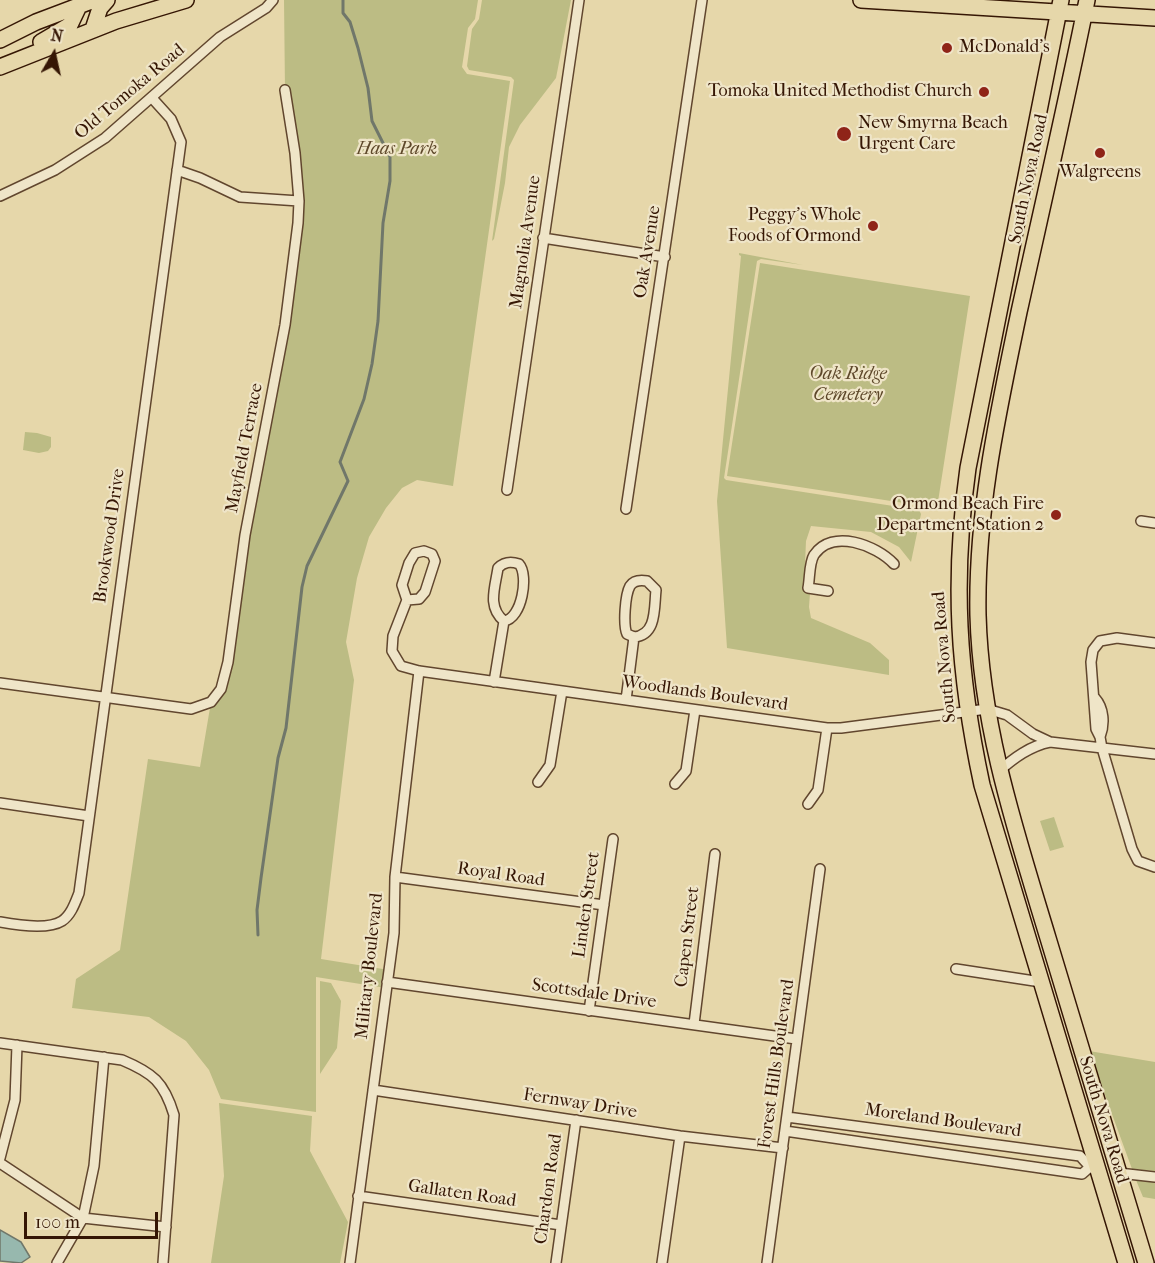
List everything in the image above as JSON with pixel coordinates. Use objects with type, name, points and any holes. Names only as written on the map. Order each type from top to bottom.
[{"type":"main road","points":[[0,40],[77,3],[94,0]]},
{"type":"main road","points":[[93,29],[100,8],[107,0]]},
{"type":"main road","points":[[0,67],[93,29],[186,0]]},
{"type":"main road","points":[[861,0],[1085,7],[1155,18]]},
{"type":"main road","points":[[0,67],[70,25],[77,3]]},
{"type":"main road","name":"South Nova Road","points":[[1060,6],[968,468],[960,542],[959,636],[968,712],[986,799],[1088,1140],[1093,1168],[1126,1263]]},
{"type":"main road","name":"South Nova Road","points":[[1085,7],[987,472],[980,530],[978,590],[980,650],[987,710],[999,771],[1146,1263]]},
{"type":"main road","points":[[1016,229],[1024,245],[1028,273]]},
{"type":"main road","points":[[1041,982],[1054,995],[1068,1002]]},
{"type":"main road","points":[[1088,1140],[1108,1164],[1119,1173]]},
{"type":"main road","points":[[1093,1168],[1110,1178],[1126,1196]]},
{"type":"street","name":"Old Tomoka Road","points":[[0,196],[55,170],[105,138],[220,37],[266,8],[273,0]]},
{"type":"street","name":"Magnolia Avenue","points":[[507,490],[579,0]]},
{"type":"street","name":"Oak Avenue","points":[[626,509],[702,0]]},
{"type":"street","name":"Mayfield Terrace","points":[[0,683],[191,709],[211,702],[221,689],[228,662],[245,535],[285,325],[298,223],[299,201],[295,153],[285,90]]},
{"type":"street","name":"Brookwood Drive","points":[[0,922],[20,926],[45,926],[61,922],[71,911],[80,893],[181,142],[171,119],[152,98]]},
{"type":"street","points":[[177,170],[240,197],[299,201]]},
{"type":"street","points":[[543,238],[665,257]]},
{"type":"street","points":[[968,468],[987,472]]},
{"type":"street","points":[[1141,521],[1155,523]]},
{"type":"street","points":[[828,591],[808,588],[812,557],[820,547],[835,541],[863,543],[886,555],[894,564]]},
{"type":"street","points":[[407,600],[419,599],[425,592],[435,561],[432,554],[424,551],[415,553],[409,563],[402,585],[407,600],[393,636],[392,651],[401,666],[419,671]]},
{"type":"street","points":[[510,562],[519,564],[524,574],[517,613],[504,621],[495,612],[492,603],[498,568],[510,562]]},
{"type":"street","points":[[635,581],[647,581],[656,590],[651,628],[642,636],[634,638],[627,634],[624,627],[630,587],[635,581]]},
{"type":"street","points":[[494,682],[504,621]]},
{"type":"street","points":[[626,700],[634,638]]},
{"type":"street","points":[[1155,643],[1117,638],[1100,641],[1093,650],[1090,662],[1095,698],[1101,705],[1102,748],[1132,849],[1138,861],[1155,867]]},
{"type":"street","name":"Woodlands Boulevard","points":[[419,671],[827,728],[987,710]]},
{"type":"street","name":"Military Boulevard","points":[[350,1263],[394,933],[395,877],[419,671]]},
{"type":"street","points":[[538,782],[550,765],[562,691]]},
{"type":"street","points":[[675,784],[686,771],[695,710]]},
{"type":"street","points":[[987,710],[1007,715],[1033,734],[1050,742],[1155,754]]},
{"type":"street","points":[[808,804],[818,790],[827,728]]},
{"type":"street","points":[[999,771],[1011,760],[1032,748],[1050,742]]},
{"type":"street","points":[[0,802],[89,816]]},
{"type":"street","name":"Linden Street","points":[[589,1011],[613,839]]},
{"type":"street","name":"Capen Street","points":[[694,1024],[715,854]]},
{"type":"street","name":"Forest Hills Boulevard","points":[[767,1263],[820,869]]},
{"type":"street","name":"Royal Road","points":[[395,877],[604,905]]},
{"type":"street","points":[[956,969],[1041,982]]},
{"type":"street","name":"Scottsdale Drive","points":[[387,982],[796,1039]]},
{"type":"street","points":[[0,1042],[122,1060],[141,1068],[157,1079],[167,1094],[174,1115],[163,1263]]},
{"type":"street","points":[[0,1158],[15,1100],[17,1045]]},
{"type":"street","points":[[57,1263],[83,1218],[93,1166],[104,1057]]},
{"type":"street","name":"Fernway Drive","points":[[374,1090],[680,1136],[783,1148]]},
{"type":"street","name":"Moreland Boulevard","points":[[785,1131],[1082,1174],[1093,1168],[1080,1156],[787,1117]]},
{"type":"street","name":"Chardon Road","points":[[556,1263],[576,1120]]},
{"type":"street","points":[[885,1146],[887,1130]]},
{"type":"street","points":[[662,1263],[680,1136]]},
{"type":"street","points":[[946,1155],[949,1139]]},
{"type":"street","points":[[0,1163],[83,1218],[166,1227]]},
{"type":"street","points":[[1119,1173],[1155,1177]]},
{"type":"street","name":"Gallaten Road","points":[[358,1196],[561,1225]]},
{"type":"green space","name":"Haas Park","points":[[284,0],[478,0],[475,19],[468,28],[462,67],[467,74],[510,81],[453,486],[417,480],[402,488],[386,508],[369,537],[357,578],[346,642],[354,680],[321,959],[389,970],[386,988],[316,977],[316,1112],[221,1099],[209,1070],[186,1041],[149,1017],[72,1008],[76,979],[120,950],[148,759],[200,767],[211,702],[221,689],[298,223],[285,90]]},
{"type":"green space","points":[[482,0],[571,0],[556,78],[520,125],[509,147],[505,183],[492,241],[514,80],[511,77],[469,70],[467,66],[472,29],[479,19]]},
{"type":"green space","points":[[739,253],[803,265],[761,259],[757,261],[724,478],[919,510],[921,514],[911,562],[899,547],[871,532],[811,526],[806,541],[804,587],[807,593],[810,593],[811,618],[870,643],[889,660],[889,675],[727,648],[717,501],[741,256]]},
{"type":"green space","name":"Oak Ridge Cemetery","points":[[760,263],[970,296],[937,508],[727,476]]},
{"type":"green space","points":[[25,432],[51,437],[51,447],[48,451],[39,453],[23,450]]},
{"type":"green space","points":[[1054,817],[1064,847],[1050,851],[1040,821]]},
{"type":"green space","points":[[320,981],[331,983],[341,1001],[337,1048],[320,1074]]},
{"type":"green space","points":[[1089,1051],[1155,1062],[1155,1171],[1132,1169]]},
{"type":"green space","points":[[219,1103],[312,1116],[310,1151],[348,1222],[340,1263],[211,1263],[224,1176]]},
{"type":"green space","points":[[1136,1180],[1155,1182],[1155,1199],[1143,1197]]},
{"type":"water","points":[[0,1230],[21,1242],[30,1257],[21,1263],[0,1261]]},
{"type":"waterway","points":[[258,935],[257,910],[261,878],[278,758],[286,728],[302,587],[307,566],[348,481],[340,462],[364,399],[378,321],[383,223],[390,181],[390,157],[372,121],[368,88],[350,22],[343,13],[343,0]]},
{"type":"place","name":"McDonald's","points":[[947,48]]},
{"type":"place","name":"Tomoka United Methodist Church","points":[[984,92]]},
{"type":"place","name":"New Smyrna Beach Urgent Care","points":[[844,134]]},
{"type":"place","name":"Walgreens","points":[[1100,153]]},
{"type":"place","name":"Peggy's Whole Foods of Ormond","points":[[873,226]]},
{"type":"place","name":"Ormond Beach Fire Department Station 2","points":[[1056,515]]}]
